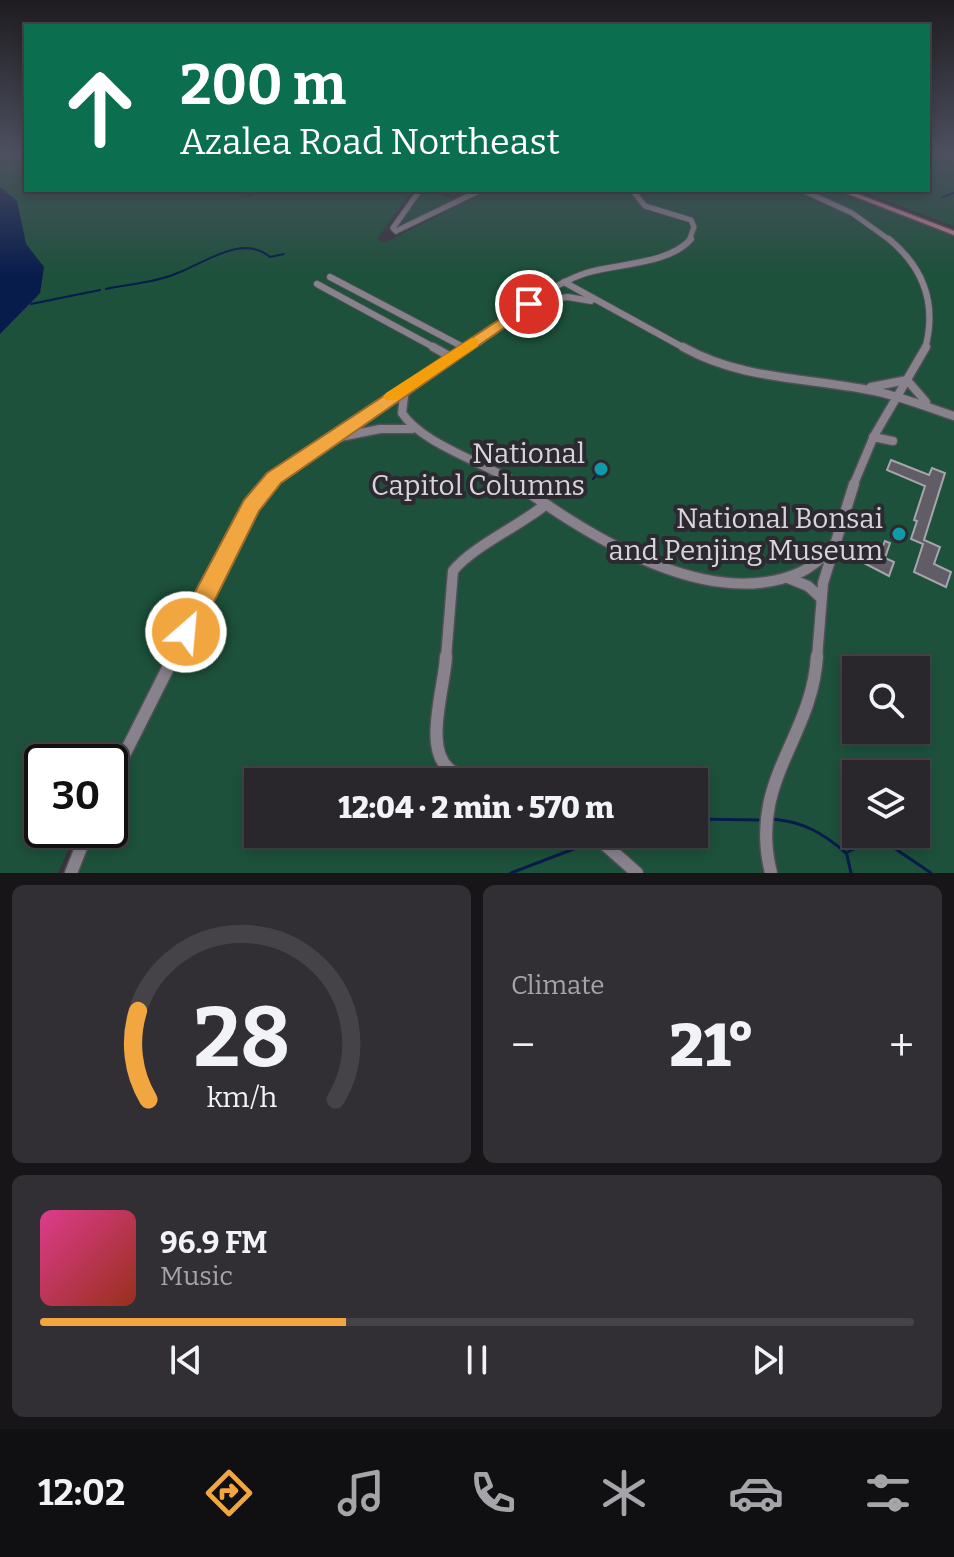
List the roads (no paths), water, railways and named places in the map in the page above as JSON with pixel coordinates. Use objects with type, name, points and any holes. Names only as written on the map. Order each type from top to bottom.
[{"type":"main road","points":[[851,194],[954,231]]},
{"type":"main road","points":[[860,194],[954,231]]},
{"type":"street","points":[[417,194],[394,226],[396,231],[473,194]]},
{"type":"street","points":[[128,748],[251,506],[274,478],[564,282],[586,273],[672,254],[688,244],[693,231],[691,220],[645,206],[635,194]]},
{"type":"street","points":[[771,873],[764,843],[767,801],[817,676],[821,598],[833,547],[873,437],[924,351],[930,333],[931,301],[924,276],[904,251],[867,220],[810,194]]},
{"type":"street","points":[[330,277],[465,348]]},
{"type":"street","points":[[564,282],[694,354],[726,366],[781,379],[897,396],[954,416]]},
{"type":"street","points":[[317,284],[451,357]]},
{"type":"street","points":[[529,304],[561,297],[599,304]]},
{"type":"street","points":[[447,339],[464,341],[478,338]]},
{"type":"street","points":[[433,347],[439,357],[436,367]]},
{"type":"street","points":[[852,387],[873,387],[907,380]]},
{"type":"street","points":[[907,380],[921,398],[940,411]]},
{"type":"street","points":[[405,388],[402,413],[413,429]]},
{"type":"street","points":[[327,440],[380,429],[413,429],[486,464],[545,505],[617,547],[676,571],[740,582],[788,578],[819,561],[833,547]]},
{"type":"street","points":[[873,437],[893,441]]},
{"type":"street","points":[[448,768],[437,753],[435,737],[445,679],[453,571],[461,561],[515,529],[545,505]]},
{"type":"street","points":[[788,578],[808,586],[821,598]]},
{"type":"street","points":[[71,873],[81,848]]},
{"type":"street","points":[[608,848],[637,873]]},
{"type":"water","points":[[0,194],[8,194],[17,201],[26,244],[44,267],[40,293],[0,334]]},
{"type":"waterway","points":[[943,197],[952,194]]},
{"type":"waterway","points":[[106,289],[167,277],[235,249],[259,250],[270,257],[284,254]]},
{"type":"waterway","points":[[31,304],[100,290]]},
{"type":"waterway","points":[[593,479],[603,467]]},
{"type":"waterway","points":[[708,819],[761,820]]},
{"type":"waterway","points":[[771,819],[812,829],[846,853],[878,837],[931,873]]},
{"type":"waterway","points":[[511,873],[576,848]]},
{"type":"waterway","points":[[847,855],[851,873]]},
{"type":"place","name":"National Capitol Columns","points":[[601,469]]},
{"type":"place","name":"National Bonsai and Penjing Museum","points":[[899,534]]}]
